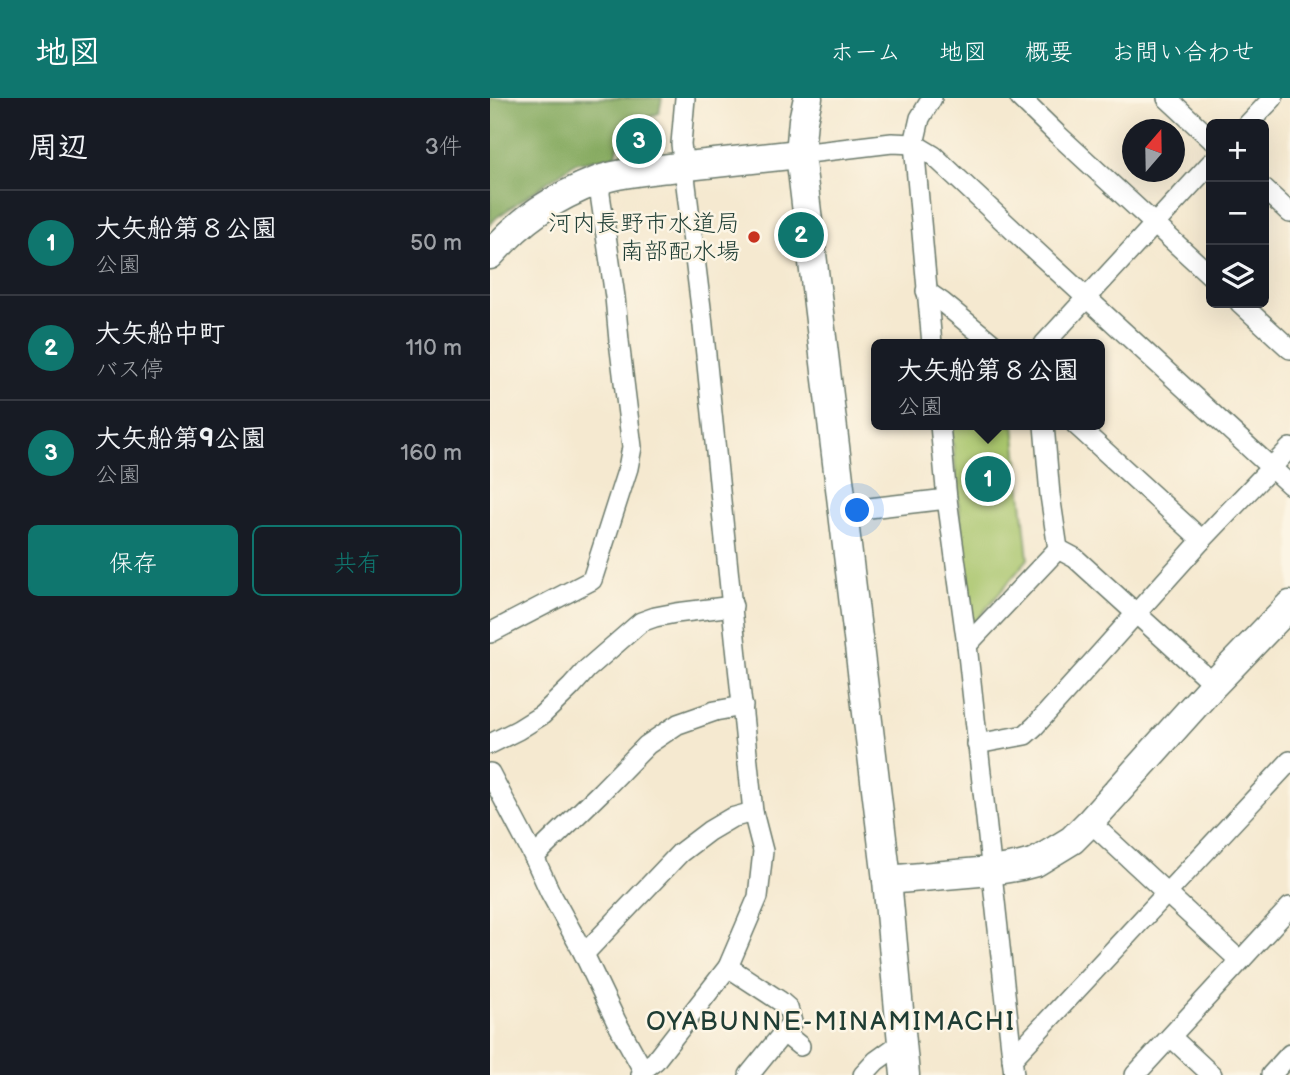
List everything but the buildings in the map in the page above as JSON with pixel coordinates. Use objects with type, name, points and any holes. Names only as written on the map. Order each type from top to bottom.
[{"type":"street","points":[[490,773],[642,1072],[655,1061],[727,967],[758,897],[762,851],[753,812],[702,316],[681,144],[685,98]]},
{"type":"street","points":[[808,98],[800,153],[887,880],[905,1075]]},
{"type":"street","points":[[931,339],[914,144],[920,118],[932,98]]},
{"type":"street","points":[[1020,98],[1206,271]]},
{"type":"street","points":[[1167,98],[1206,134]]},
{"type":"street","points":[[1253,119],[1273,98]]},
{"type":"street","points":[[490,256],[506,237],[528,218],[558,198],[601,179],[644,171],[800,153],[892,143],[914,144],[934,156],[1290,485]]},
{"type":"street","points":[[1049,339],[1206,168]]},
{"type":"street","points":[[490,633],[592,580],[628,468],[632,447],[600,194],[601,179]]},
{"type":"street","points":[[1269,194],[1290,213]]},
{"type":"street","points":[[926,291],[986,339]]},
{"type":"street","points":[[1245,308],[1290,349]]},
{"type":"street","points":[[940,430],[1013,1067]]},
{"type":"street","points":[[1044,430],[1058,549]]},
{"type":"street","points":[[1081,430],[1202,540]]},
{"type":"street","points":[[977,744],[1025,735],[1202,540],[1290,448]]},
{"type":"street","points":[[843,511],[947,499]]},
{"type":"street","points":[[967,645],[1058,549]]},
{"type":"street","points":[[1058,549],[1075,558],[1214,684]]},
{"type":"street","points":[[887,880],[991,871],[1036,862],[1072,840],[1290,605]]},
{"type":"street","points":[[490,744],[542,715],[587,669],[641,622],[676,612],[733,606]]},
{"type":"street","points":[[534,857],[647,745],[678,724],[715,711],[743,706]]},
{"type":"street","points":[[1013,1067],[1166,893],[1290,761]]},
{"type":"street","points":[[584,954],[680,853],[731,818],[753,812]]},
{"type":"street","points":[[1090,822],[1239,960]]},
{"type":"street","points":[[1135,1075],[1290,906]]},
{"type":"street","points":[[727,967],[780,1001],[788,1008],[792,1022],[749,1075]]},
{"type":"street","points":[[784,1033],[800,1046]]},
{"type":"street","points":[[1171,1037],[1212,1075]]},
{"type":"street","points":[[863,1075],[876,1061],[901,1043]]},
{"type":"street","points":[[1271,1075],[1290,1054]]},
{"type":"green space","points":[[490,98],[662,98],[659,113],[622,130],[616,156],[575,163],[496,218],[490,225]]},
{"type":"green space","points":[[655,120],[653,150],[621,156],[626,132]]},
{"type":"green space","points":[[951,430],[1015,430],[1028,559],[971,627]]},
{"type":"place","name":"大矢船第9公園","points":[[639,141]]},
{"type":"place","name":"大矢船中町","points":[[801,235]]},
{"type":"place","name":"河内長野市水道局 南部配水場","points":[[754,237]]},
{"type":"place","name":"大矢船第８公園","points":[[988,479]]},
{"type":"district","name":"OYABUNNE-MINAMIMACHI","points":[[831,1022]]}]
